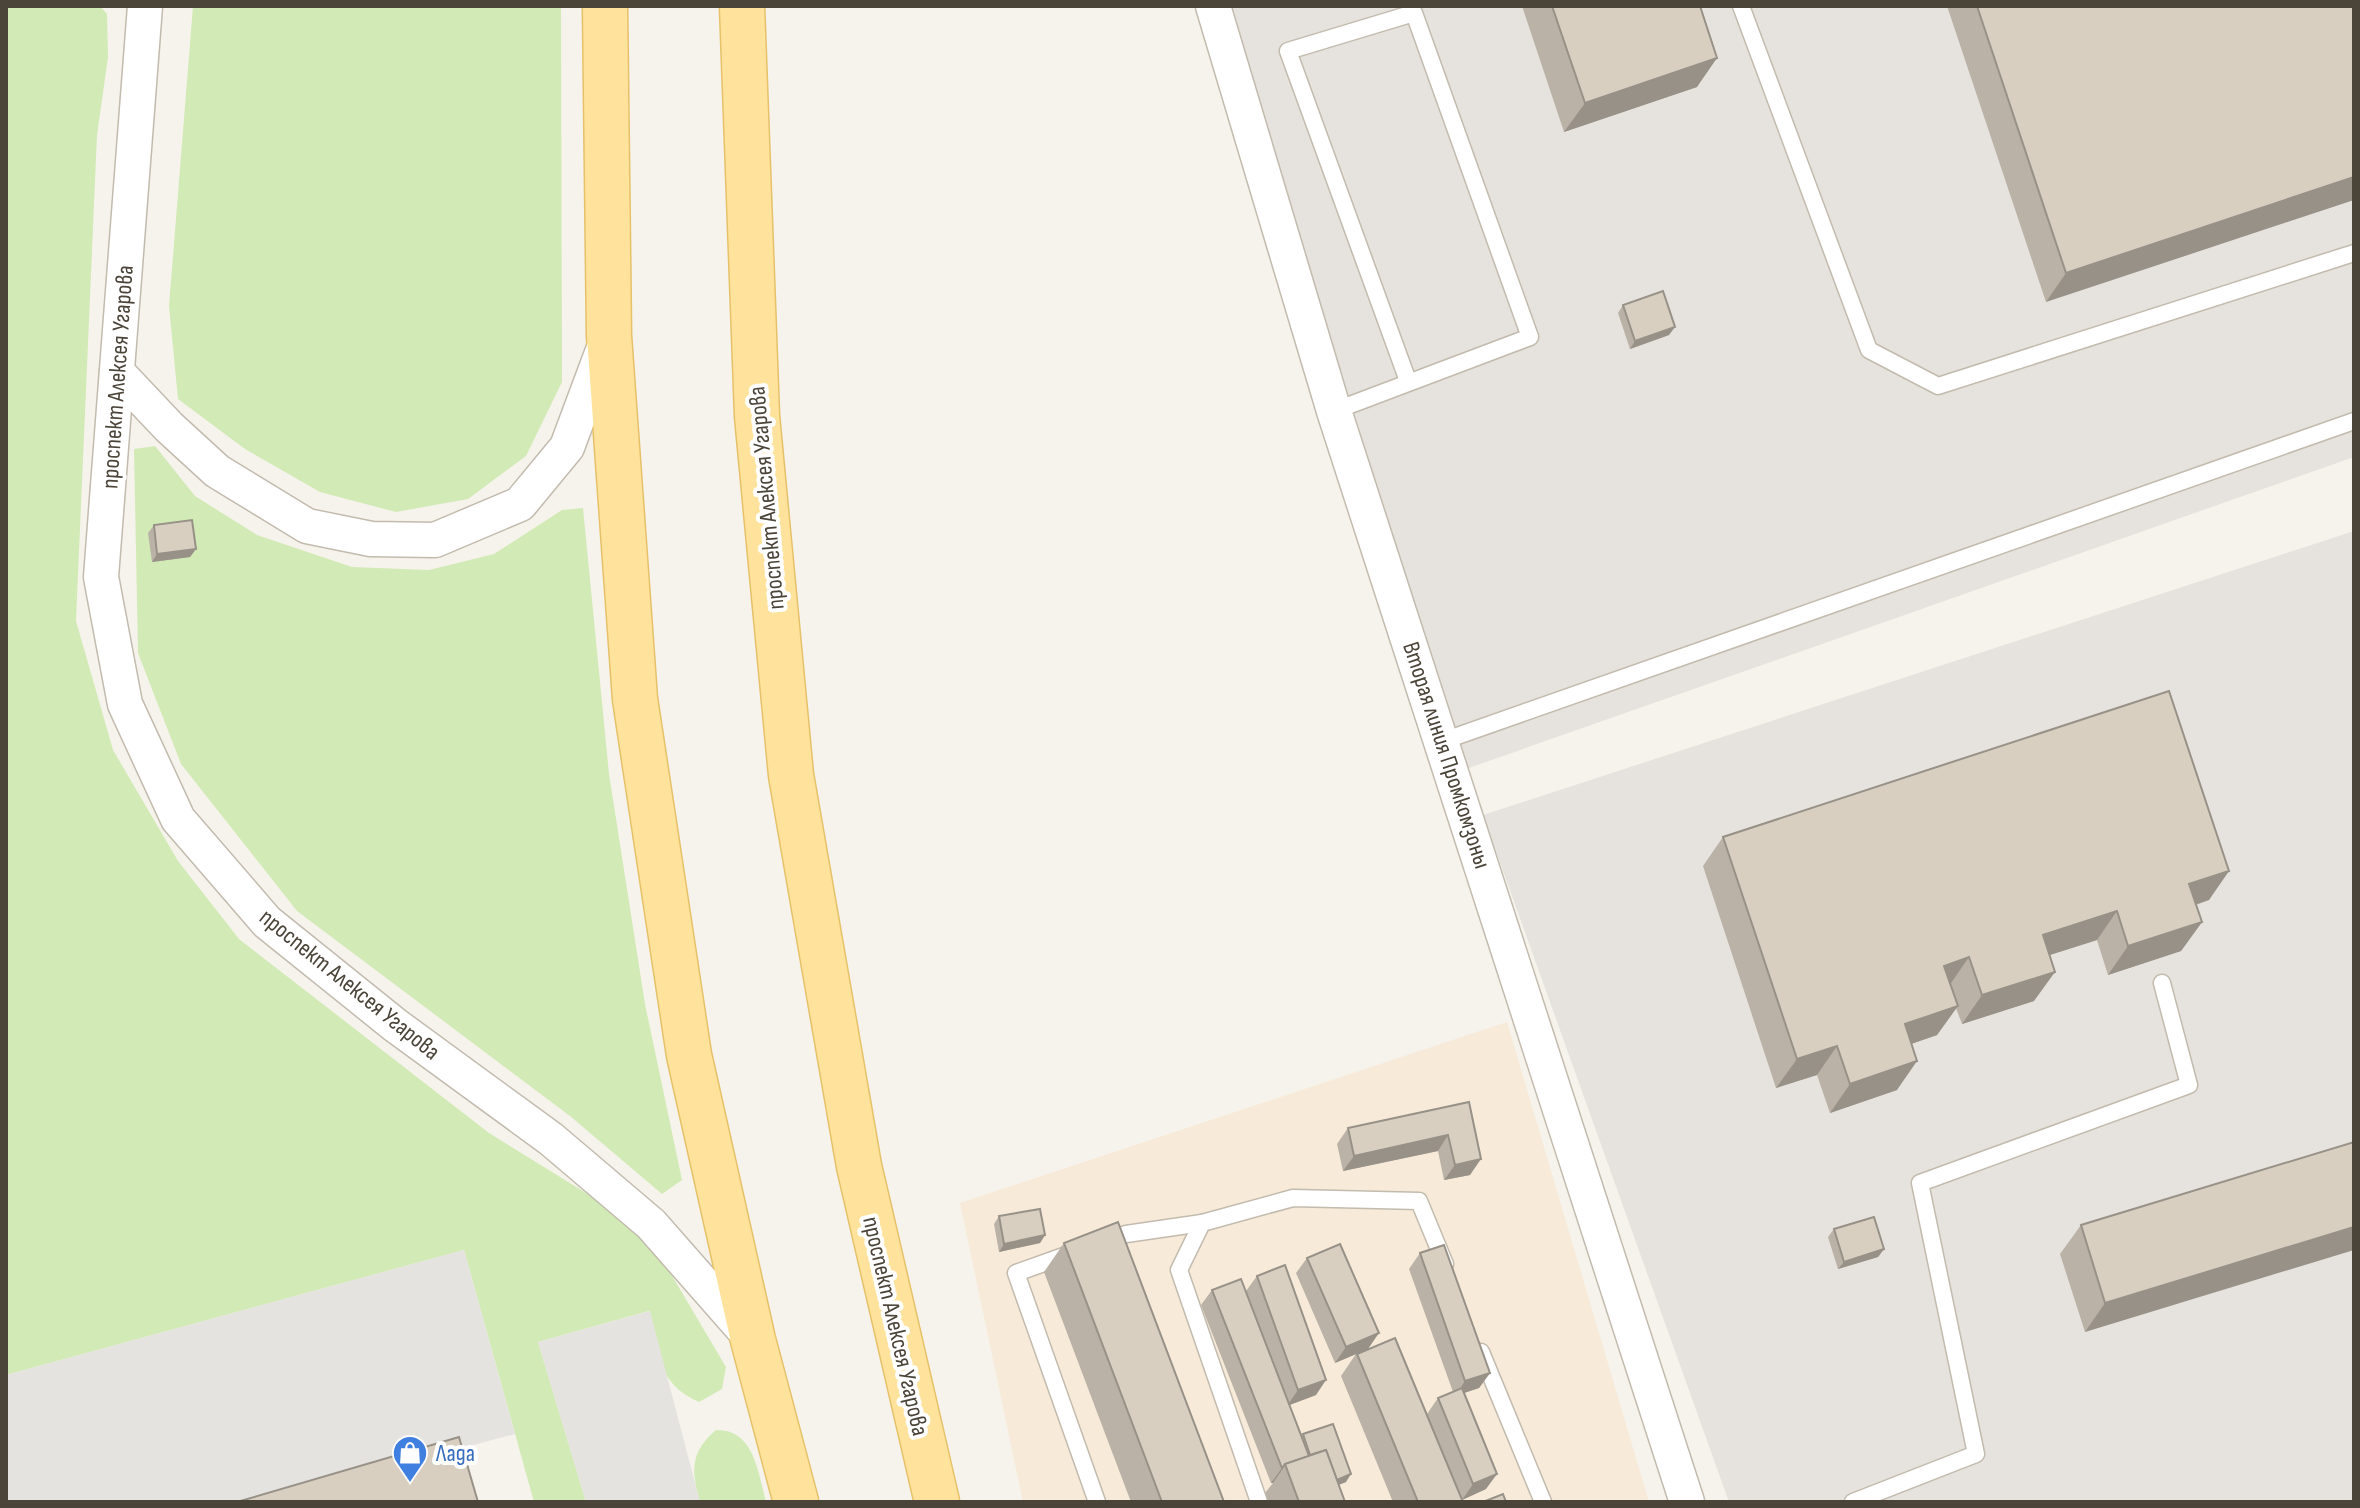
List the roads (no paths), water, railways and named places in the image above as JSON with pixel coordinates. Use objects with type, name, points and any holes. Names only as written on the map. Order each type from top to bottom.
[{"type":"main road","name":"проспект Алексея Угарова","points":[[605,6],[609,336],[635,699],[689,1055],[753,1340],[796,1502]]},
{"type":"main road","name":"проспект Алексея Угарова","points":[[742,6],[757,416],[791,775],[859,1166],[937,1502]]},
{"type":"street","name":"проспект Алексея Угарова","points":[[145,6],[101,577],[125,704],[178,819],[267,922],[395,1025],[551,1139],[651,1224],[753,1340]]},
{"type":"street","name":"Вторая линия Промкомзоны","points":[[1213,6],[1334,411],[1687,1502]]},
{"type":"street","points":[[117,372],[169,427],[217,471],[293,519],[307,526],[371,539],[435,540],[520,504],[567,447],[609,336]]},
{"type":"lane","points":[[1741,6],[1869,350],[1938,386],[2354,253]]},
{"type":"lane","points":[[1334,411],[1530,337],[1414,13],[1288,51],[1408,381]]},
{"type":"lane","points":[[1443,741],[2354,421]]},
{"type":"lane","points":[[1853,1502],[1976,1454],[1920,1183],[2189,1085],[2162,983]]},
{"type":"lane","points":[[1097,1502],[1016,1273],[1126,1234],[1202,1223],[1293,1198],[1419,1201],[1454,1287]]},
{"type":"lane","points":[[1202,1223],[1179,1270],[1259,1502]]},
{"type":"lane","points":[[1472,1330],[1543,1502]]},
{"type":"place","name":"Лада","points":[[410,1484]]}]
